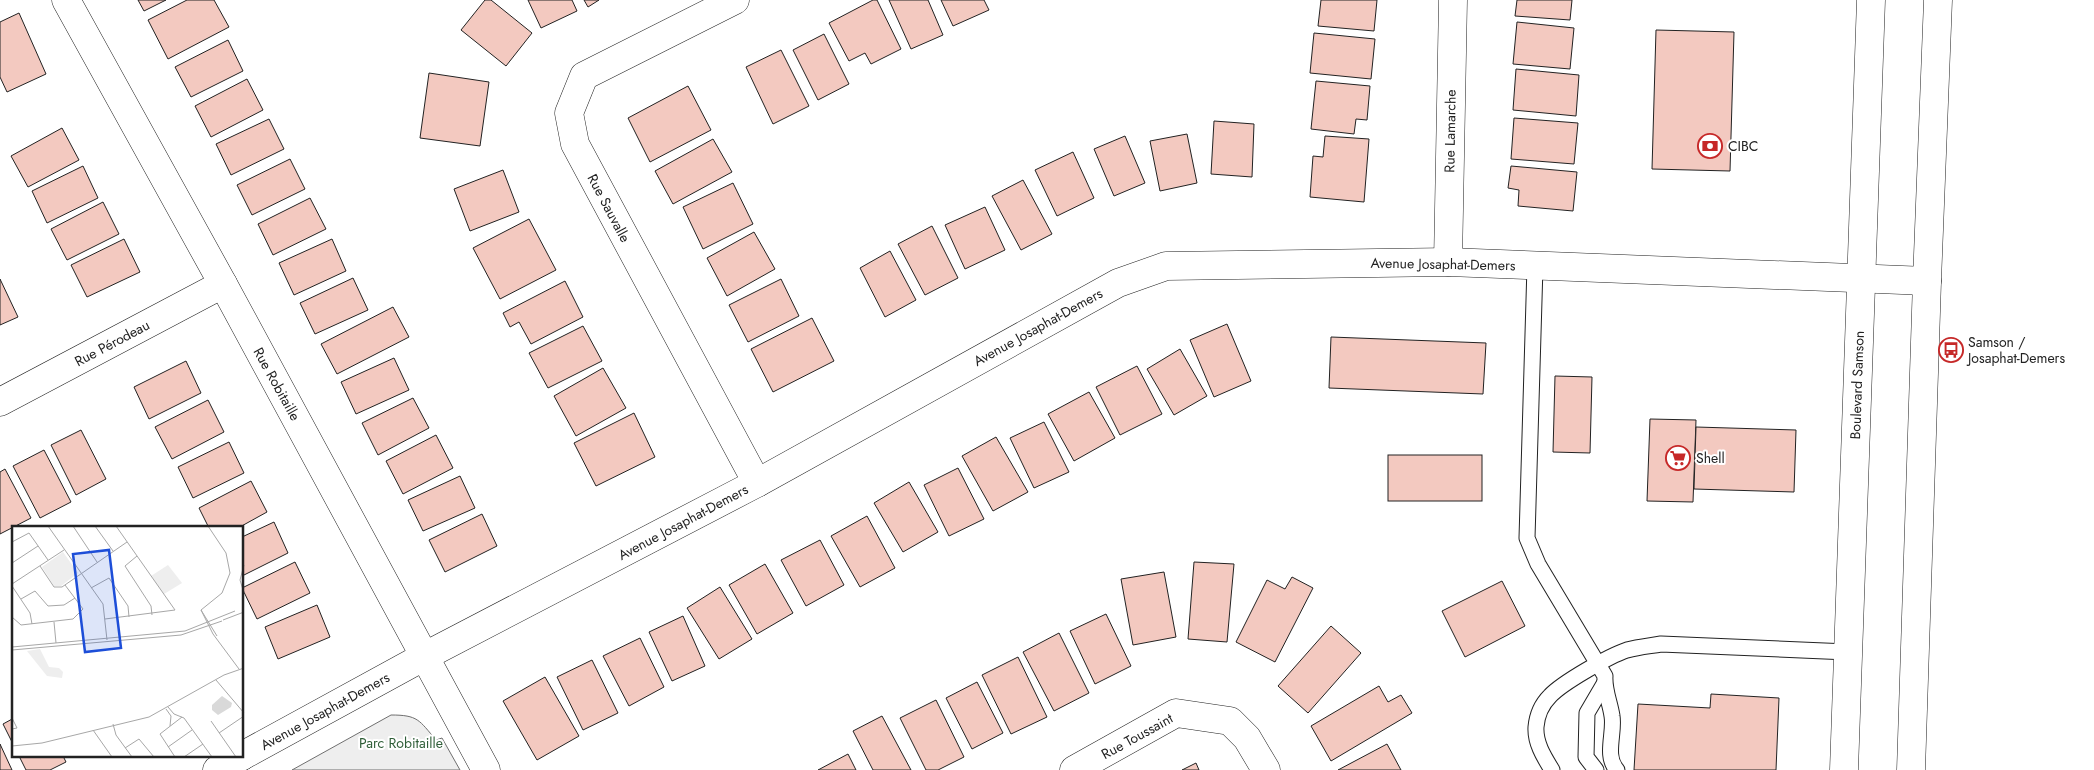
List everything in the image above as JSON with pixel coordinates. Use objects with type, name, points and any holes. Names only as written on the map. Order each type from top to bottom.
[{"type":"street","name":"Rue Robitaille","points":[[66,0],[223,284],[486,770]]},
{"type":"street","name":"Rue Sauvalle","points":[[735,0],[584,76],[569,113],[575,144],[757,483]]},
{"type":"street","name":"Rue Lamarche","points":[[1448,262],[1453,0]]},
{"type":"street","name":"Boulevard Samson","points":[[1844,770],[1871,0]]},
{"type":"street","points":[[1911,770],[1938,0]]},
{"type":"street","name":"Avenue Josaphat-Demers","points":[[244,755],[425,656],[757,483],[1118,283],[1166,266],[1448,262],[1927,281]]},
{"type":"street","name":"Rue Pérodeau","points":[[0,402],[223,284]]},
{"type":"street","name":"Rue Toussaint","points":[[1074,770],[1176,713],[1230,721],[1247,738],[1266,770]]},
{"type":"street","name":"Avenue Josaphat-Demers","points":[[217,770],[238,758]]},
{"type":"lane","points":[[1535,266],[1527,538],[1538,564],[1605,676],[1604,684],[1612,717],[1611,760],[1617,770]]},
{"type":"lane","points":[[1552,770],[1542,754],[1536,736],[1536,727],[1541,708],[1552,694],[1598,664],[1627,650],[1661,644],[1848,652]]},
{"type":"lane","points":[[1596,770],[1586,757],[1587,713],[1604,684]]},
{"type":"green space","name":"Parc Robitaille","points":[[391,715],[413,718],[421,723],[436,740],[442,738],[460,770],[292,770]]},
{"type":"building","points":[[138,0],[166,0],[144,11]]},
{"type":"building","points":[[187,0],[214,0],[229,27],[168,59],[148,20]]},
{"type":"building","points":[[485,0],[491,0],[532,33],[506,66],[461,30]]},
{"type":"building","points":[[528,0],[572,0],[577,11],[541,28]]},
{"type":"building","points":[[584,0],[599,0],[588,7]]},
{"type":"building","points":[[873,0],[877,0],[901,49],[871,64],[865,53],[849,61],[829,23]]},
{"type":"building","points":[[889,0],[928,0],[943,35],[911,49]]},
{"type":"building","points":[[941,0],[984,0],[989,10],[953,26]]},
{"type":"building","points":[[1321,0],[1377,0],[1374,31],[1318,26]]},
{"type":"building","points":[[1517,0],[1572,0],[1570,20],[1515,16]]},
{"type":"building","points":[[19,13],[46,74],[7,92],[0,77],[0,22]]},
{"type":"building","points":[[1517,22],[1574,28],[1570,69],[1513,64]]},
{"type":"building","points":[[1656,30],[1734,32],[1730,171],[1652,169]]},
{"type":"building","points":[[1314,33],[1375,39],[1371,79],[1310,73]]},
{"type":"building","points":[[824,34],[849,84],[818,100],[793,50]]},
{"type":"building","points":[[228,40],[243,71],[191,97],[175,67]]},
{"type":"building","points":[[781,50],[809,106],[773,124],[746,67]]},
{"type":"building","points":[[1516,69],[1579,75],[1576,116],[1513,110]]},
{"type":"building","points":[[429,73],[489,82],[480,146],[420,138]]},
{"type":"building","points":[[247,79],[263,110],[211,137],[195,106]]},
{"type":"building","points":[[1316,81],[1370,86],[1367,120],[1356,119],[1354,134],[1311,129]]},
{"type":"building","points":[[688,86],[711,130],[650,162],[628,118]]},
{"type":"building","points":[[1514,118],[1578,123],[1574,164],[1511,159]]},
{"type":"building","points":[[269,119],[284,149],[231,175],[216,144]]},
{"type":"building","points":[[1214,121],[1254,124],[1252,177],[1211,174]]},
{"type":"building","points":[[62,128],[79,160],[28,187],[11,156]]},
{"type":"building","points":[[1187,134],[1197,183],[1160,191],[1150,141]]},
{"type":"building","points":[[1125,136],[1145,183],[1114,196],[1094,149]]},
{"type":"building","points":[[1325,136],[1369,139],[1364,202],[1310,197],[1313,156],[1323,157]]},
{"type":"building","points":[[713,139],[732,172],[673,204],[655,171]]},
{"type":"building","points":[[1073,152],[1094,198],[1057,216],[1035,170]]},
{"type":"building","points":[[290,159],[305,189],[252,215],[237,185]]},
{"type":"building","points":[[83,166],[98,198],[47,223],[32,191]]},
{"type":"building","points":[[1511,166],[1577,172],[1573,211],[1518,206],[1519,190],[1508,188]]},
{"type":"building","points":[[503,170],[519,212],[470,231],[454,189]]},
{"type":"building","points":[[1023,180],[1052,234],[1021,250],[992,196]]},
{"type":"building","points":[[733,183],[753,224],[703,249],[683,207]]},
{"type":"building","points":[[310,198],[326,229],[273,255],[258,224]]},
{"type":"building","points":[[103,202],[119,234],[67,260],[51,229]]},
{"type":"building","points":[[985,207],[1005,250],[965,269],[945,225]]},
{"type":"building","points":[[529,219],[556,270],[500,299],[473,248]]},
{"type":"building","points":[[932,226],[958,278],[925,295],[898,244]]},
{"type":"building","points":[[754,232],[775,269],[727,296],[707,258]]},
{"type":"building","points":[[124,239],[140,272],[87,297],[71,265]]},
{"type":"building","points":[[332,239],[346,271],[294,295],[279,263]]},
{"type":"building","points":[[890,251],[916,300],[885,317],[860,268]]},
{"type":"building","points":[[353,278],[368,310],[315,334],[300,303]]},
{"type":"building","points":[[0,279],[18,317],[0,325]]},
{"type":"building","points":[[781,279],[799,316],[748,342],[729,305]]},
{"type":"building","points":[[565,281],[583,317],[531,344],[519,322],[510,327],[503,313]]},
{"type":"building","points":[[393,307],[409,337],[337,374],[321,344]]},
{"type":"building","points":[[812,318],[834,361],[773,392],[751,349]]},
{"type":"building","points":[[1227,324],[1251,381],[1214,397],[1190,340]]},
{"type":"building","points":[[583,326],[602,361],[548,388],[529,353]]},
{"type":"building","points":[[1331,337],[1486,343],[1483,394],[1329,388]]},
{"type":"building","points":[[1180,349],[1207,396],[1174,415],[1147,369]]},
{"type":"building","points":[[394,358],[409,390],[356,414],[341,382]]},
{"type":"building","points":[[186,361],[201,393],[149,419],[134,387]]},
{"type":"building","points":[[1137,366],[1162,414],[1120,435],[1096,387]]},
{"type":"building","points":[[603,368],[626,408],[576,436],[554,396]]},
{"type":"building","points":[[1555,376],[1592,377],[1590,453],[1553,452]]},
{"type":"building","points":[[1089,392],[1115,438],[1074,461],[1048,414]]},
{"type":"building","points":[[413,398],[429,428],[378,455],[362,423]]},
{"type":"building","points":[[208,400],[224,432],[172,459],[155,427]]},
{"type":"building","points":[[634,413],[655,457],[596,486],[574,443]]},
{"type":"building","points":[[1650,419],[1696,420],[1693,502],[1647,501]]},
{"type":"building","points":[[1044,422],[1069,472],[1034,488],[1010,438]]},
{"type":"building","points":[[1696,427],[1796,430],[1794,492],[1694,489]]},
{"type":"building","points":[[81,430],[106,479],[76,495],[51,445]]},
{"type":"building","points":[[436,435],[453,468],[403,494],[386,461]]},
{"type":"building","points":[[996,437],[1028,492],[993,511],[962,456]]},
{"type":"building","points":[[229,442],[244,473],[193,498],[178,467]]},
{"type":"building","points":[[44,450],[71,502],[40,518],[13,466]]},
{"type":"building","points":[[1388,455],[1482,455],[1482,501],[1388,501]]},
{"type":"building","points":[[958,468],[984,519],[949,536],[924,485]]},
{"type":"building","points":[[5,469],[31,518],[12,526],[12,528],[0,534],[0,472]]},
{"type":"building","points":[[460,476],[475,508],[423,531],[408,500]]},
{"type":"building","points":[[251,481],[267,512],[242,526],[208,526],[199,508]]},
{"type":"building","points":[[909,482],[938,532],[903,552],[874,503]]},
{"type":"building","points":[[482,514],[497,546],[445,572],[429,540]]},
{"type":"building","points":[[867,516],[895,568],[860,587],[831,536]]},
{"type":"building","points":[[274,522],[288,553],[244,575],[244,536]]},
{"type":"building","points":[[820,540],[844,585],[806,606],[781,560]]},
{"type":"building","points":[[295,562],[310,593],[257,619],[244,592],[244,587]]},
{"type":"building","points":[[1194,562],[1234,564],[1227,642],[1188,639]]},
{"type":"building","points":[[765,564],[793,613],[757,634],[729,585]]},
{"type":"building","points":[[1164,572],[1176,637],[1133,645],[1121,579]]},
{"type":"building","points":[[1292,577],[1313,588],[1275,662],[1236,642],[1267,580],[1285,589]]},
{"type":"building","points":[[1502,581],[1525,626],[1465,657],[1442,611]]},
{"type":"building","points":[[720,587],[752,639],[719,659],[687,608]]},
{"type":"building","points":[[317,605],[330,637],[278,659],[265,627]]},
{"type":"building","points":[[1106,614],[1131,666],[1095,684],[1070,631]]},
{"type":"building","points":[[683,616],[705,666],[672,681],[649,632]]},
{"type":"building","points":[[1331,626],[1361,653],[1308,713],[1278,686]]},
{"type":"building","points":[[1059,633],[1089,693],[1054,711],[1023,652]]},
{"type":"building","points":[[640,638],[664,687],[629,706],[603,656]]},
{"type":"building","points":[[1018,657],[1047,717],[1011,734],[982,675]]},
{"type":"building","points":[[592,660],[618,713],[583,730],[557,677]]},
{"type":"building","points":[[545,677],[579,736],[537,760],[503,701]]},
{"type":"building","points":[[977,682],[1003,733],[972,749],[946,698]]},
{"type":"building","points":[[1379,686],[1388,702],[1401,695],[1412,713],[1331,761],[1311,726]]},
{"type":"building","points":[[1711,694],[1779,698],[1776,770],[1634,770],[1638,704],[1710,708]]},
{"type":"building","points":[[936,700],[964,757],[938,770],[926,770],[900,718]]},
{"type":"building","points":[[882,716],[911,770],[873,770],[853,731]]},
{"type":"building","points":[[12,719],[12,742],[3,724]]},
{"type":"building","points":[[0,744],[12,770],[0,770]]},
{"type":"building","points":[[1387,744],[1401,770],[1338,770]]},
{"type":"building","points":[[848,754],[856,770],[818,770]]},
{"type":"building","points":[[20,758],[64,758],[66,762],[50,770],[26,770]]},
{"type":"building","points":[[1196,763],[1199,770],[1182,770]]},
{"type":"place","name":"CIBC","points":[[1710,146]]},
{"type":"place","name":"Samson / Josaphat-Demers","points":[[1951,350]]},
{"type":"place","name":"Shell","points":[[1678,458]]}]
